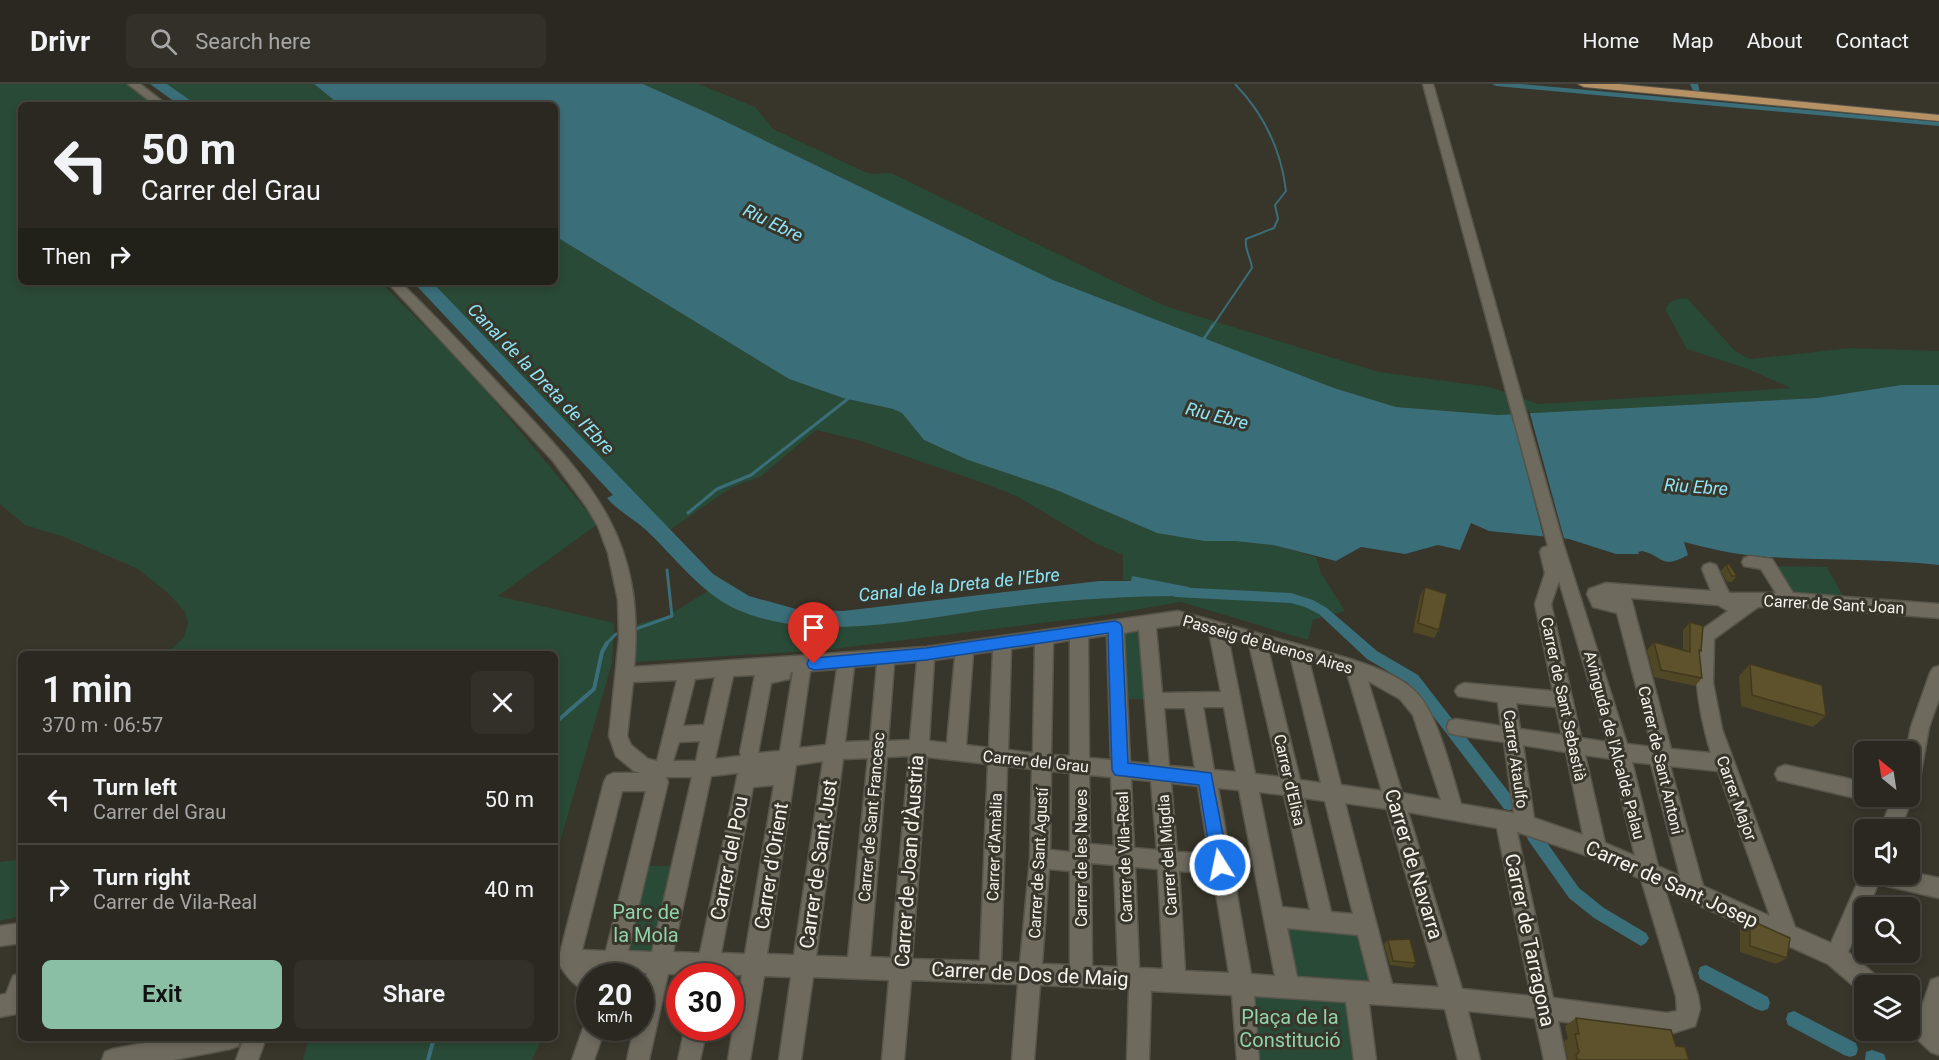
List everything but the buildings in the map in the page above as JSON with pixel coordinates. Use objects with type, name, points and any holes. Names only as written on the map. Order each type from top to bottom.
[{"type":"main road","points":[[1584,84],[1939,118]]},
{"type":"street","points":[[133,84],[158,102]]},
{"type":"street","points":[[1428,84],[1515,393],[1551,546]]},
{"type":"street","points":[[396,285],[429,317],[552,451],[580,484],[606,525],[621,566],[627,601],[624,673]]},
{"type":"street","name":"Carrer de Sant Sebastià","points":[[1551,546],[1553,573],[1543,604],[1596,849]]},
{"type":"street","name":"Avinguda de l'Alcalde Palau","points":[[1551,546],[1620,752],[1649,872],[1687,996],[1689,1009],[1687,1018]]},
{"type":"street","points":[[1750,562],[1766,562],[1788,599]]},
{"type":"street","points":[[1710,569],[1723,598],[1734,615]]},
{"type":"street","points":[[1723,598],[1754,601]]},
{"type":"street","name":"Carrer de Sant Antoni","points":[[1694,892],[1660,763],[1664,757],[1622,600],[1723,598]]},
{"type":"street","name":"Carrer de Sant Joan","points":[[1702,658],[1706,636],[1754,601],[1788,599],[1939,611]]},
{"type":"street","name":"Passeig de Buenos Aires","points":[[624,673],[800,668],[926,654],[1178,618],[1217,627],[1355,668],[1406,694],[1421,711],[1454,811]]},
{"type":"street","name":"Carrer del Migdia","points":[[1147,622],[1168,860],[1175,981]]},
{"type":"street","name":"Carrer de Vila-Real","points":[[1115,627],[1120,770],[1138,1060]]},
{"type":"street","points":[[1217,627],[1288,988]]},
{"type":"street","name":"Carrer de les Naves","points":[[1079,632],[1081,976]]},
{"type":"street","name":"Carrer d'Elisa","points":[[1257,639],[1323,921]]},
{"type":"street","name":"Carrer de Sant Agustí","points":[[1023,1060],[1040,859],[1044,643]]},
{"type":"street","name":"Carrer d'Amàlia","points":[[990,973],[1002,649]]},
{"type":"street","points":[[1297,650],[1384,994]]},
{"type":"street","points":[[956,752],[964,655]]},
{"type":"street","name":"Carrer Major","points":[[1702,658],[1706,703],[1724,763],[1786,935]]},
{"type":"street","name":"Carrer de Joan d'Àustria","points":[[893,1060],[926,661]]},
{"type":"street","name":"Carrer de Sant Francesc","points":[[858,967],[886,666]]},
{"type":"street","points":[[749,752],[763,676],[791,673],[800,668]]},
{"type":"street","name":"Carrer d'Orient","points":[[739,1060],[787,767],[800,668]]},
{"type":"street","name":"Carrer de Navarra","points":[[1355,668],[1454,999],[1469,1060]]},
{"type":"street","points":[[638,1060],[726,669]]},
{"type":"street","name":"Carrer de Sant Just","points":[[790,1060],[846,669]]},
{"type":"street","name":"Carrer del Grau","points":[[624,673],[618,736],[623,750],[641,765],[652,769],[787,767],[834,752],[918,748],[1291,787],[1395,801],[1515,822]]},
{"type":"street","points":[[1917,741],[1939,673]]},
{"type":"street","points":[[665,758],[686,679]]},
{"type":"street","points":[[1464,691],[1564,700]]},
{"type":"street","name":"Carrer Ataulfo","points":[[1506,694],[1513,736],[1515,822]]},
{"type":"street","points":[[1155,701],[1231,699]]},
{"type":"street","points":[[1193,701],[1242,986],[1248,1060]]},
{"type":"street","points":[[1456,727],[1575,746],[1724,763]]},
{"type":"street","points":[[671,734],[711,733]]},
{"type":"street","name":"Carrer del Pou","points":[[708,963],[745,779],[787,767]]},
{"type":"street","points":[[1785,774],[1854,789]]},
{"type":"street","points":[[576,970],[568,962],[614,782],[658,782],[614,963]]},
{"type":"street","name":"Carrer de Sant Josep","points":[[1515,822],[1596,849],[1694,892],[1836,956],[1858,975]]},
{"type":"street","name":"Carrer de Tarragona","points":[[1515,822],[1544,1008],[1555,1060]]},
{"type":"street","points":[[1040,859],[1125,857],[1220,865]]},
{"type":"street","points":[[1920,884],[1939,888]]},
{"type":"street","points":[[1836,956],[1869,885]]},
{"type":"street","points":[[1274,916],[1367,926]]},
{"type":"street","points":[[0,936],[18,933]]},
{"type":"street","name":"Carrer de Dos de Maig","points":[[568,962],[576,963]]},
{"type":"street","name":"Carrer de Dos de Maig","points":[[654,964],[666,964]]},
{"type":"street","name":"Carrer de Dos de Maig","points":[[744,965],[900,968],[1175,981],[1454,999],[1667,1024],[1687,1018]]},
{"type":"street","points":[[1925,1031],[1939,988]]},
{"type":"street","points":[[1356,993],[1365,1060]]},
{"type":"street","points":[[113,1060],[214,1041]]},
{"type":"street","points":[[247,1060],[254,1041]]},
{"type":"street","points":[[583,1060],[590,1041]]},
{"type":"street","points":[[689,1060],[693,1041]]},
{"type":"green space","points":[[0,84],[127,84],[151,102],[18,102],[18,285],[383,285],[467,368],[598,524],[498,596],[614,623],[612,663],[558,849],[558,651],[170,651],[184,637],[188,623],[185,612],[169,594],[138,569],[64,537],[25,525],[0,504]]},
{"type":"green space","points":[[167,84],[314,84],[336,102],[193,102]]},
{"type":"green space","points":[[643,84],[699,84],[755,107],[773,129],[865,172],[891,173],[1165,306],[1379,372],[1490,387],[1539,404],[1791,388],[1748,369],[1687,349],[1666,311],[1670,302],[1687,298],[1735,351],[1750,359],[1851,348],[1939,351],[1939,385],[1901,385],[1817,398],[1498,415],[1396,407],[1334,388],[1053,280],[708,113]]},
{"type":"green space","points":[[558,238],[789,379],[843,398],[902,413],[924,440],[968,460],[1054,489],[1157,533],[1204,541],[1273,545],[1316,557],[1321,573],[1345,611],[1313,620],[1308,640],[1181,602],[1106,615],[824,650],[634,662],[633,625],[667,616],[708,591],[740,610],[777,621],[816,626],[858,626],[899,622],[1059,601],[1190,596],[1189,587],[1132,577],[1131,581],[1123,580],[1123,555],[1097,544],[1018,497],[858,440],[816,430],[760,477],[732,487],[670,530],[435,285],[558,285]]},
{"type":"green space","points":[[1778,566],[1827,567],[1845,599],[1796,595]]},
{"type":"green space","points":[[1144,627],[1150,699],[1122,699],[1119,630]]},
{"type":"green space","points":[[18,859],[18,917],[0,921],[0,862]]},
{"type":"green space","name":"Parc de la Mola","points":[[642,866],[677,866],[656,959],[619,959]]},
{"type":"green space","points":[[1282,923],[1361,929],[1374,982],[1293,976]]},
{"type":"green space","name":"Plaça de la Constitució","points":[[1254,994],[1347,1002],[1356,1060],[1259,1060]]},
{"type":"green space","points":[[308,1041],[541,1041],[532,1060],[303,1060]]},
{"type":"water","points":[[150,84],[167,84],[193,102],[175,102]]},
{"type":"water","name":"Riu Ebre","points":[[314,84],[643,84],[708,113],[1053,280],[1334,388],[1396,407],[1498,415],[1817,398],[1901,385],[1939,385],[1939,565],[1756,556],[1684,542],[1688,555],[1667,562],[1642,551],[1638,552],[1639,554],[1616,554],[1569,539],[1489,531],[1471,523],[1460,550],[1438,545],[1405,554],[1361,547],[1336,561],[1273,545],[1204,541],[1157,533],[1054,489],[968,460],[924,440],[902,413],[893,409],[843,398],[789,379],[558,238],[558,102],[336,102]]},
{"type":"water","points":[[416,285],[435,285],[713,574],[749,596],[796,609],[843,611],[1099,581],[1131,581],[1132,576],[1189,587],[1190,596],[1060,601],[876,625],[805,626],[771,621],[738,610],[712,595],[646,530],[607,498],[613,495]]},
{"type":"pier","points":[[1529,410],[1565,542],[1544,539],[1511,411]]},
{"type":"waterway","points":[[1212,327],[1252,268],[1246,239],[1274,228],[1278,219],[1275,205],[1286,191],[1280,161],[1270,133],[1254,107],[1235,84]]},
{"type":"waterway","points":[[1496,84],[1939,124]]},
{"type":"waterway","points":[[1694,84],[1697,91]]},
{"type":"waterway","points":[[1203,340],[1213,325]]},
{"type":"waterway","points":[[688,513],[717,489],[751,475],[849,398]]},
{"type":"waterway","points":[[633,630],[672,616],[667,570]]},
{"type":"waterway","name":"Canal de la Dreta de l'Ebre","points":[[1175,592],[1291,598],[1309,603],[1323,611],[1372,655],[1413,679],[1509,804]]},
{"type":"waterway","points":[[607,643],[616,634]]},
{"type":"waterway","points":[[558,720],[594,689],[602,652],[607,643]]},
{"type":"waterway","name":"Canal de la Dreta de l'Ebre","points":[[1533,835],[1574,893],[1599,913],[1641,938]]},
{"type":"waterway","name":"Canal de la Dreta de l'Ebre","points":[[1706,973],[1762,1003]]},
{"type":"waterway","name":"Canal de la Dreta de l'Ebre","points":[[1794,1019],[1850,1049]]},
{"type":"waterway","points":[[428,1060],[433,1041]]},
{"type":"waterway","name":"Canal de la Dreta de l'Ebre","points":[[1872,1058],[1878,1060]]},
{"type":"route","points":[[814,664],[926,654],[1115,627],[1120,770],[1205,778],[1220,865]]}]
